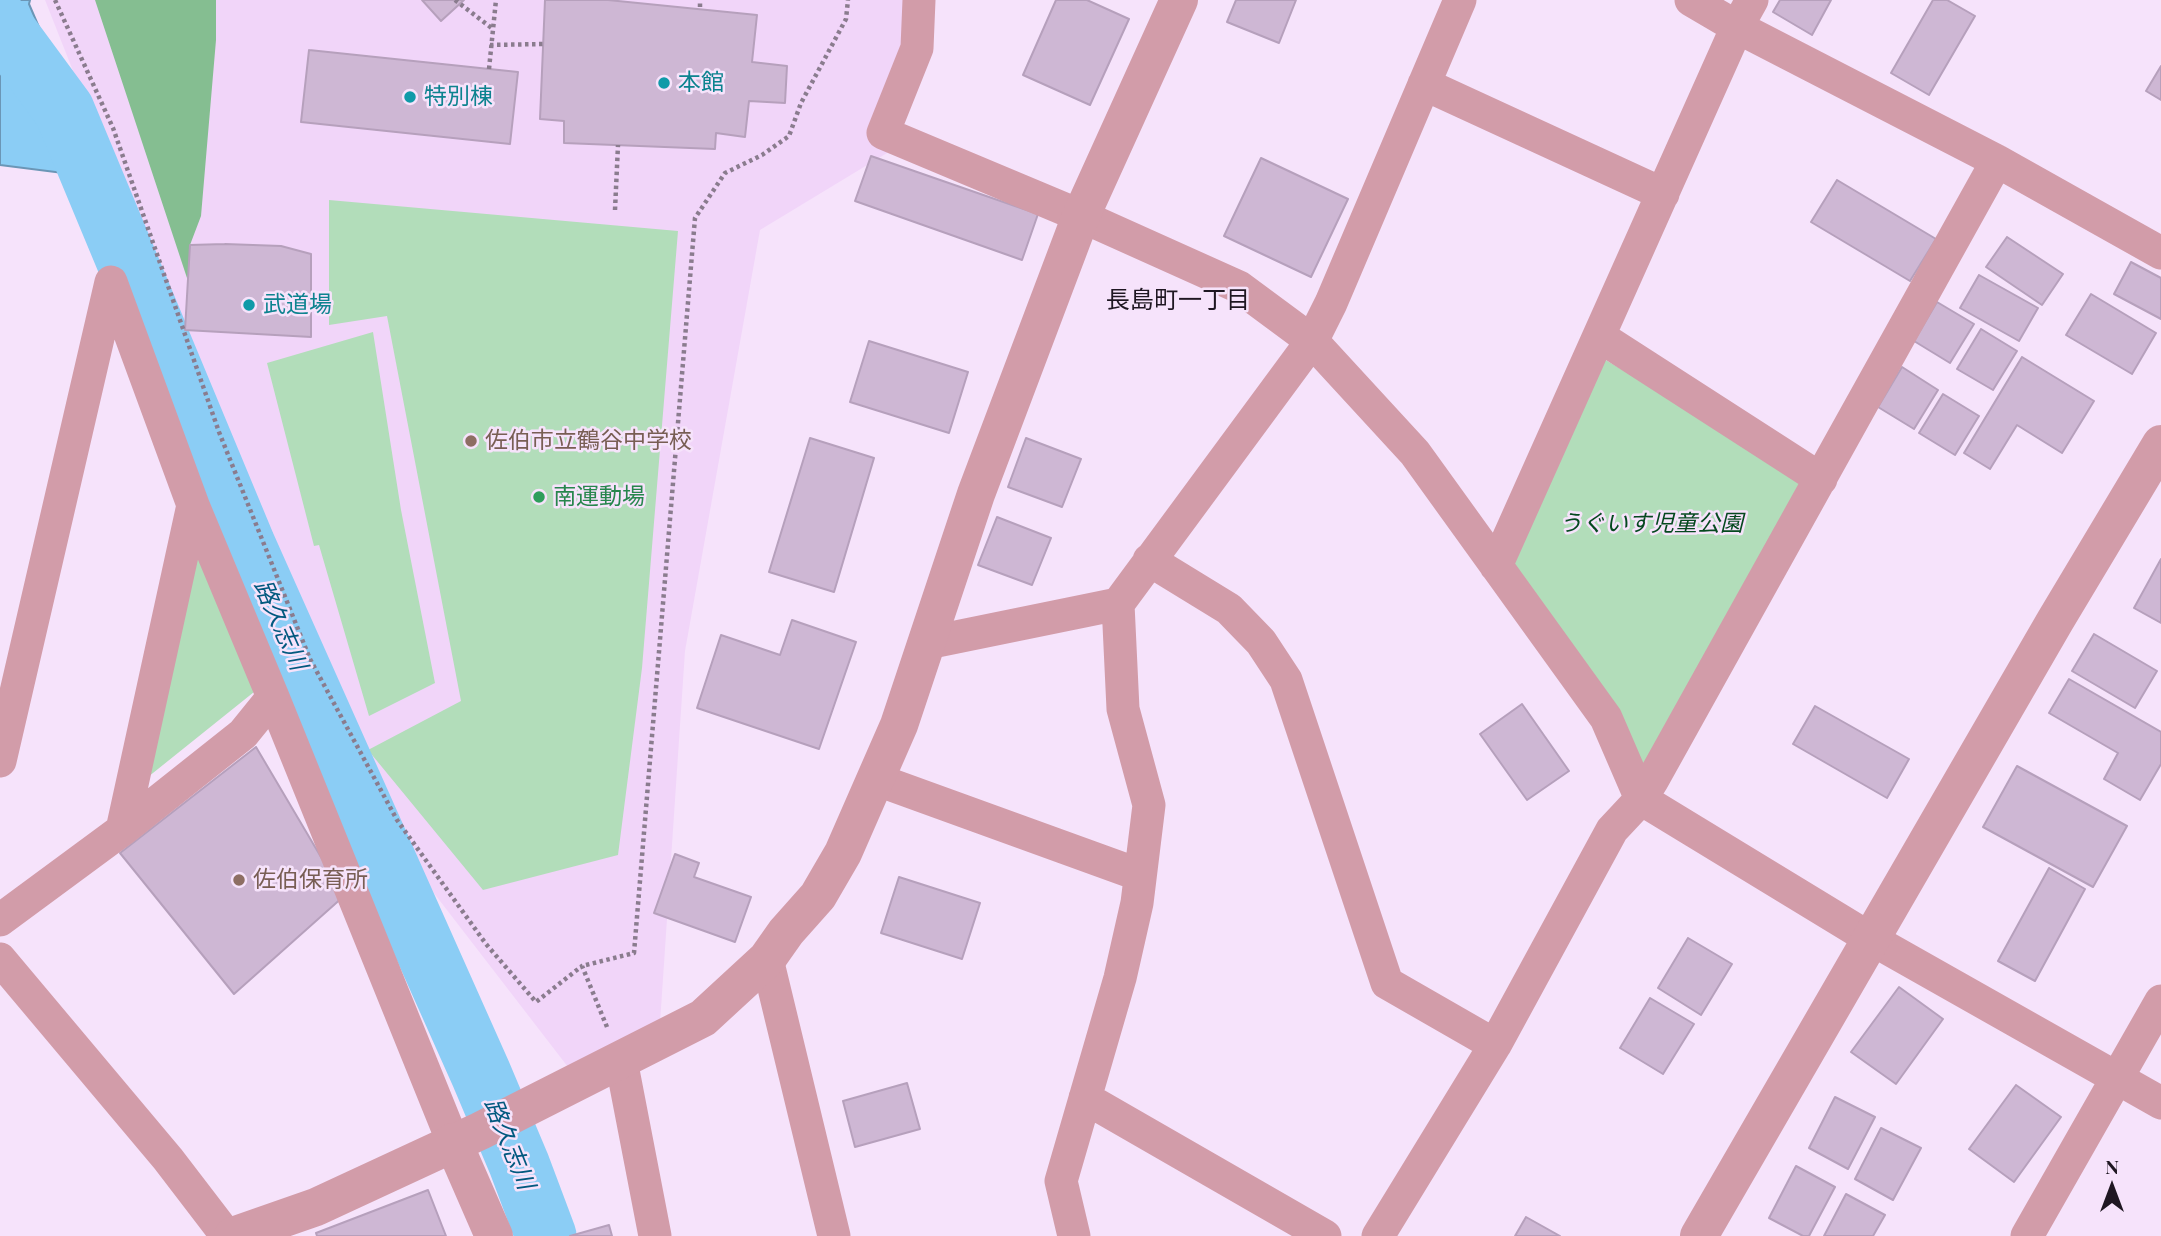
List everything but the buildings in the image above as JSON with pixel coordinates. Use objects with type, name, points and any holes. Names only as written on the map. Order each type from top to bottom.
[{"type":"street","points":[[919,0],[917,48],[883,134],[1081,216],[1238,287],[1312,341],[1415,453],[1606,718],[1641,799],[1871,939],[2161,1102]]},
{"type":"street","points":[[233,1236],[316,1207],[539,1101],[703,1018],[767,958],[818,896],[843,853],[899,725],[976,494],[1081,216],[1179,0]]},
{"type":"street","points":[[1074,1236],[1061,1181],[1120,978],[1140,875],[1149,805],[1123,709],[1118,604],[1312,341],[1331,303],[1460,0]]},
{"type":"street","points":[[1691,0],[1745,14],[2161,253]]},
{"type":"street","points":[[1496,566],[1745,14]]},
{"type":"street","points":[[1424,84],[1663,194]]},
{"type":"street","points":[[1378,1236],[1495,1045],[1612,830],[1641,799],[1997,161]]},
{"type":"street","points":[[0,761],[111,282],[193,505],[274,697],[467,1136],[494,1236]]},
{"type":"street","points":[[1600,336],[1821,479]]},
{"type":"street","points":[[1699,1236],[2055,621],[2161,444]]},
{"type":"street","points":[[122,830],[193,505]]},
{"type":"street","points":[[1149,561],[1229,609],[1261,642],[1286,680],[1387,983],[1495,1045]]},
{"type":"street","points":[[927,643],[1118,604]]},
{"type":"street","points":[[0,920],[122,830],[243,734],[274,697]]},
{"type":"street","points":[[875,779],[1140,875]]},
{"type":"street","points":[[767,958],[834,1236]]},
{"type":"street","points":[[0,959],[168,1159],[227,1236]]},
{"type":"street","points":[[2027,1236],[2161,1001]]},
{"type":"street","points":[[621,1060],[655,1236]]},
{"type":"street","points":[[1085,1098],[1325,1236]]},
{"type":"path","points":[[55,0],[113,128],[219,432],[310,659],[397,820],[486,944],[536,1002],[582,967],[634,953],[695,218],[725,173],[762,155],[789,136],[802,103],[846,19],[848,0]]},
{"type":"path","points":[[456,0],[493,29]]},
{"type":"path","points":[[490,45],[495,0]]},
{"type":"path","points":[[488,69],[495,0]]},
{"type":"path","points":[[700,0],[700,7]]},
{"type":"path","points":[[490,45],[543,43]]},
{"type":"path","points":[[615,209],[618,145]]},
{"type":"path","points":[[582,967],[621,1060]]},
{"type":"shaded area","name":"佐伯市立鶴谷中学校","points":[[45,0],[930,0],[927,54],[887,153],[760,230],[685,651],[660,1023],[568,1067],[420,875],[308,665]]},
{"type":"green space","points":[[95,0],[216,0],[216,40],[201,216],[190,245],[188,281]]},
{"type":"green space","name":"南運動場","points":[[329,200],[678,231],[642,668],[618,855],[483,890],[368,750],[461,701],[387,316],[329,325]]},
{"type":"green space","points":[[373,332],[401,510],[435,683],[369,716],[319,545],[314,546],[267,363]]},
{"type":"green space","name":"うぐいす児童公園","points":[[1599,356],[1806,479],[1647,773],[1506,567]]},
{"type":"green space","points":[[199,550],[254,692],[148,777]]},
{"type":"water","points":[[0,0],[30,0],[29,4],[98,164],[79,175],[0,165]]},
{"type":"waterway","name":"路久志川","points":[[0,23],[64,110],[245,545],[481,1074],[546,1236]]},
{"type":"place","name":"本館","points":[[664,83]]},
{"type":"place","name":"特別棟","points":[[410,97]]},
{"type":"place","name":"武道場","points":[[249,305]]},
{"type":"place","name":"佐伯市立鶴谷中学校","points":[[471,441]]},
{"type":"place","name":"南運動場","points":[[539,497]]},
{"type":"place","name":"佐伯保育所","points":[[239,880]]},
{"type":"district","name":"長島町一丁目","points":[[1178,301]]}]
